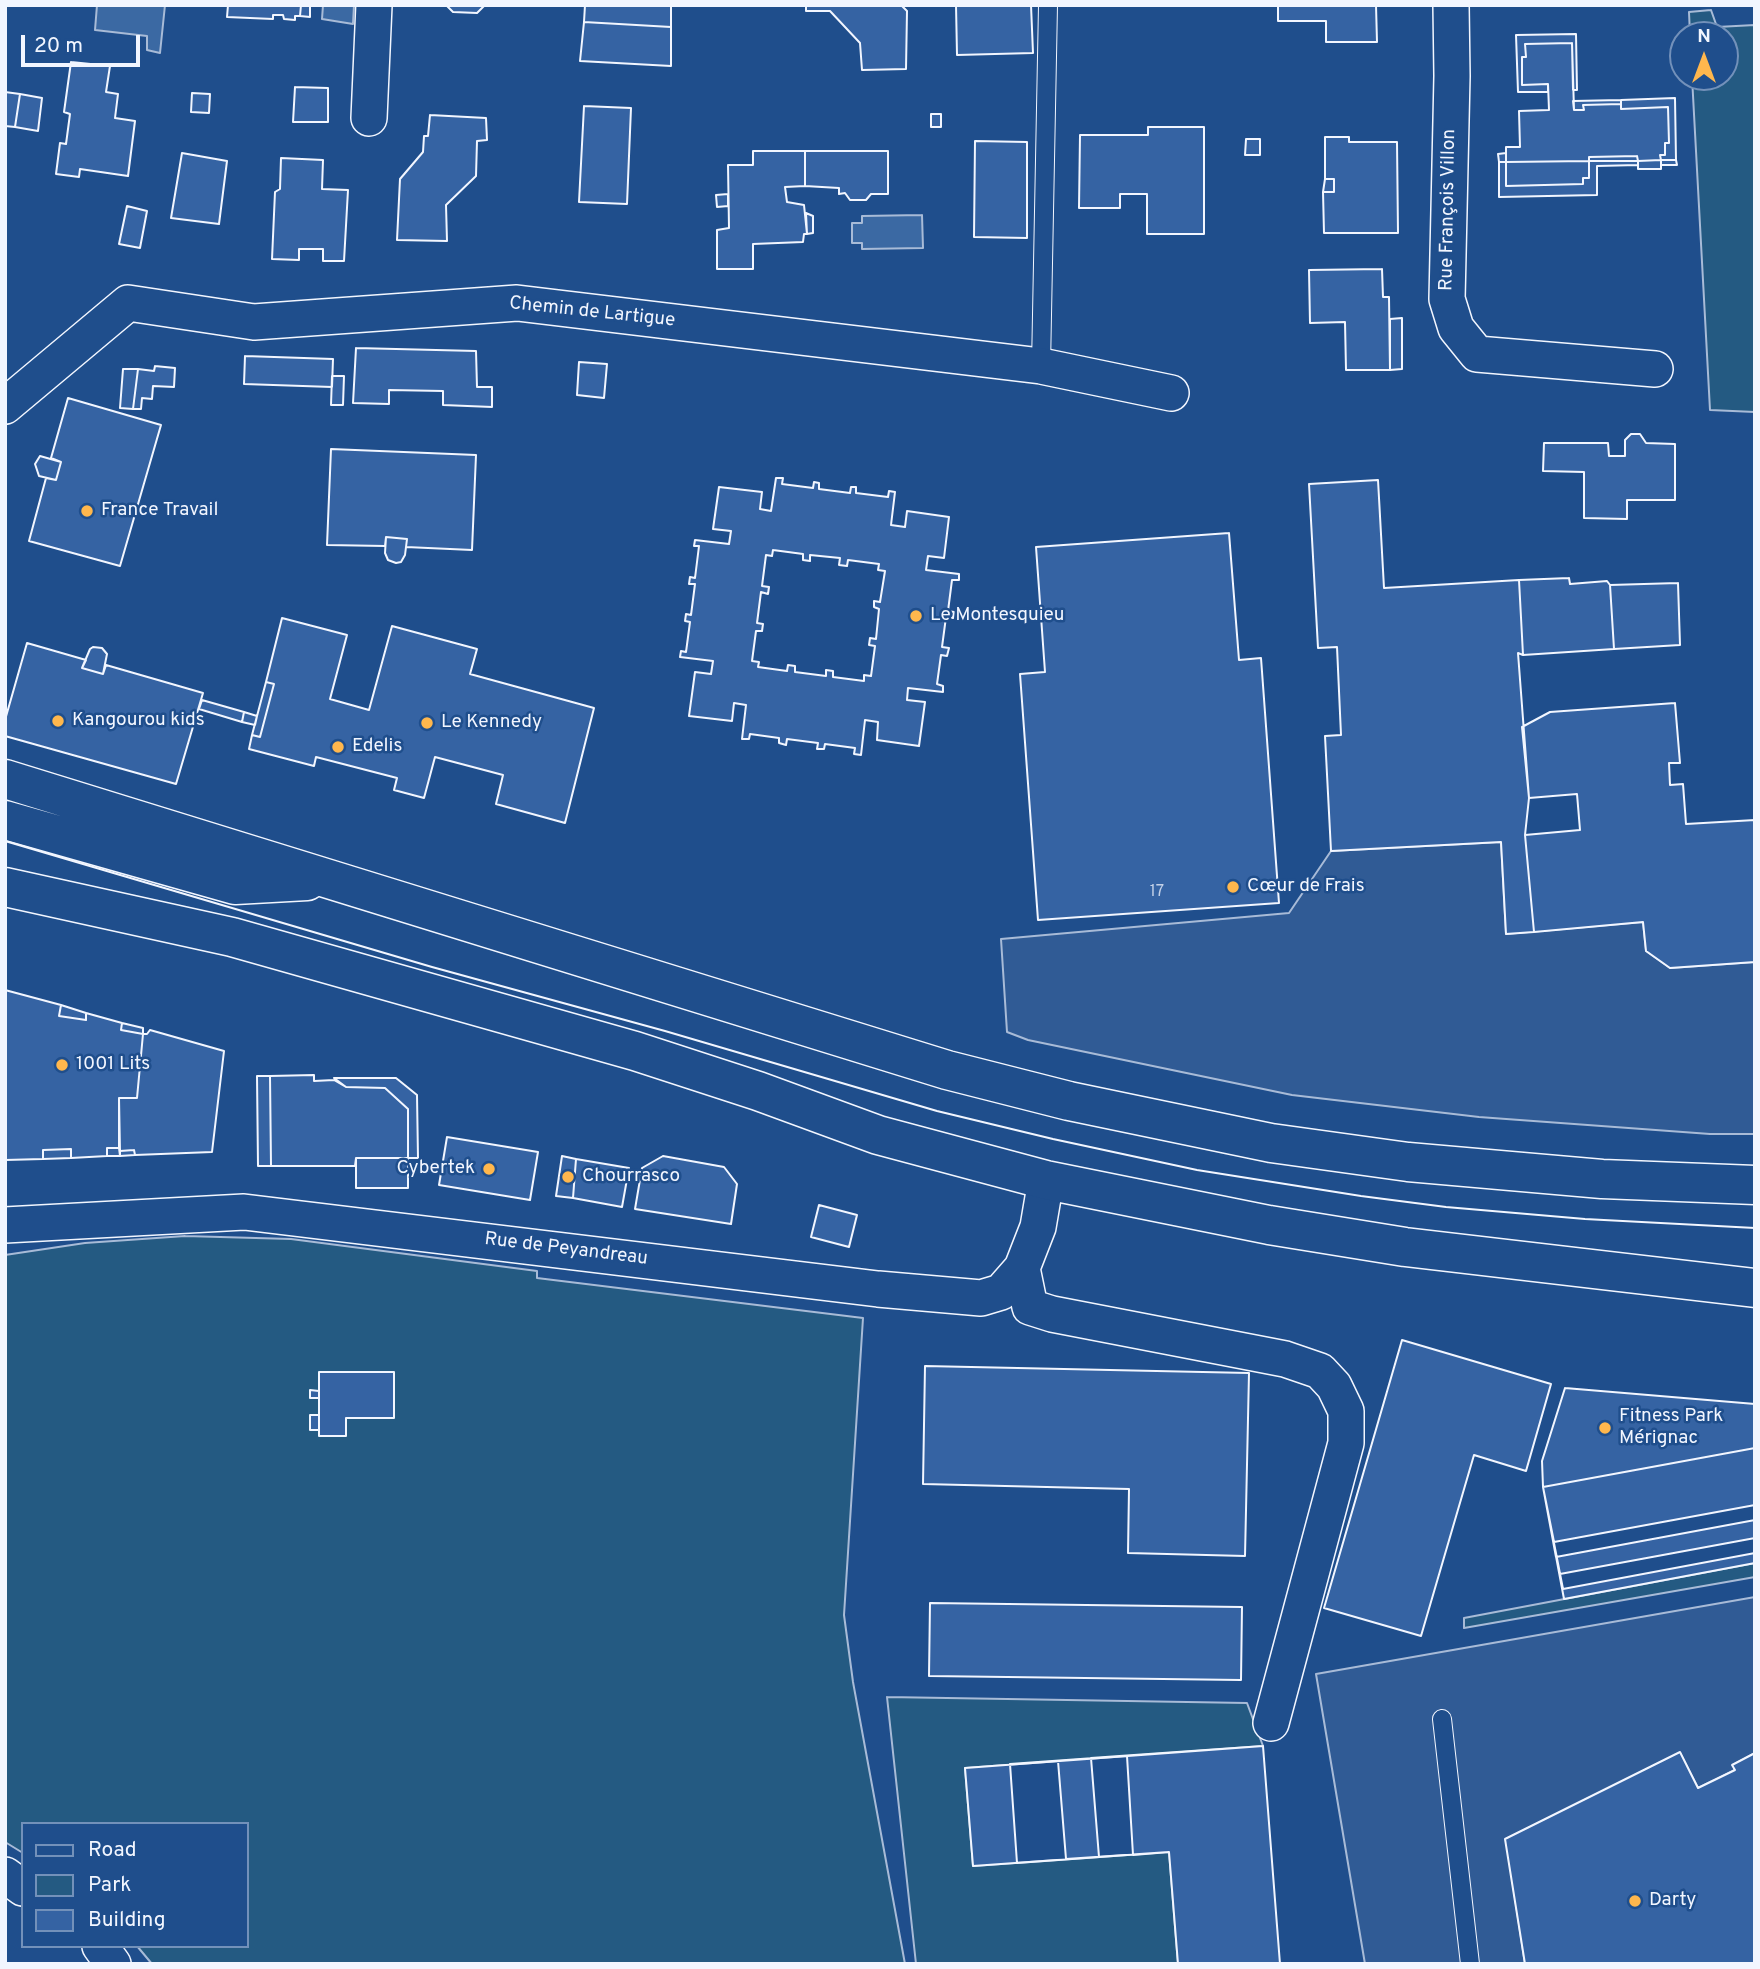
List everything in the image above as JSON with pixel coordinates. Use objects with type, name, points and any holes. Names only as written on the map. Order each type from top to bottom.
[{"type":"main road","points":[[5,779],[947,1070],[1129,1115],[1271,1143],[1408,1162],[1602,1179],[1755,1185]]},
{"type":"main road","points":[[5,820],[234,885],[334,880]]},
{"type":"main road","points":[[5,887],[232,937],[635,1051],[747,1087],[878,1135],[1046,1180],[1269,1225],[1405,1247],[1755,1288]]},
{"type":"main road","points":[[1405,1247],[1501,1245],[1755,1260]]},
{"type":"street","points":[[369,118],[374,5]]},
{"type":"street","name":"Rue François Villon","points":[[1451,5],[1447,299],[1456,328],[1477,354],[1655,369]]},
{"type":"street","name":"Chemin de Lartigue","points":[[5,406],[128,303],[254,322],[517,303],[1041,366],[1171,393]]},
{"type":"street","name":"Rue de Peyandreau","points":[[5,1225],[244,1212],[878,1289],[981,1298],[1001,1292],[1022,1268],[1038,1227],[1046,1180]]},
{"type":"street","points":[[1022,1268],[1030,1307],[1052,1314],[1285,1359],[1320,1371],[1334,1386],[1346,1411],[1346,1443],[1270,1723]]},
{"type":"street","points":[[5,1875],[21,1887]]},
{"type":"street","points":[[101,1948],[113,1964]]},
{"type":"lane","points":[[1041,366],[1048,5]]},
{"type":"lane","points":[[1442,1719],[1470,1964]]},
{"type":"green space","points":[[1711,10],[1715,21],[1689,21],[1689,12]]},
{"type":"green space","points":[[1755,25],[1755,412],[1710,410],[1693,91],[1739,91],[1739,26]]},
{"type":"green space","points":[[185,1236],[291,1239],[537,1271],[537,1278],[863,1318],[844,1615],[853,1682],[905,1964],[152,1964],[139,1948],[248,1948],[248,1822],[21,1822],[21,1852],[5,1842],[5,1255],[85,1243]]},
{"type":"green space","points":[[1755,1563],[1755,1577],[1464,1628],[1464,1618]]},
{"type":"green space","points":[[887,1697],[1247,1703],[1263,1746],[965,1768],[973,1866],[1169,1852],[1178,1964],[916,1964]]},
{"type":"shaded area","points":[[97,5],[165,5],[160,53],[147,50],[147,36],[95,30]]},
{"type":"shaded area","points":[[323,5],[354,5],[353,24],[322,19]]},
{"type":"shaded area","points":[[922,215],[923,248],[862,249],[862,243],[852,243],[852,223],[862,223],[862,216]]},
{"type":"shaded area","points":[[1501,842],[1506,934],[1643,922],[1646,951],[1670,968],[1755,962],[1755,1134],[1710,1134],[1479,1117],[1292,1095],[1028,1040],[1007,1032],[1001,939],[1289,913],[1331,851]]},
{"type":"shaded area","points":[[1755,1597],[1755,1753],[1733,1765],[1735,1770],[1698,1788],[1680,1753],[1506,1839],[1525,1964],[1365,1964],[1316,1674]]},
{"type":"building","points":[[228,5],[301,5],[300,16],[295,16],[295,20],[284,19],[283,15],[273,15],[273,19],[227,17]]},
{"type":"building","points":[[301,5],[310,5],[310,17],[300,16]]},
{"type":"building","points":[[446,5],[485,5],[477,13],[453,12]]},
{"type":"building","points":[[585,5],[671,5],[671,27],[584,22]]},
{"type":"building","points":[[806,5],[901,5],[907,11],[906,69],[862,70],[860,43],[830,11],[806,11]]},
{"type":"building","points":[[956,5],[1031,5],[1033,53],[957,55]]},
{"type":"building","points":[[1278,5],[1376,5],[1377,42],[1326,42],[1326,21],[1278,21]]},
{"type":"building","points":[[584,22],[671,27],[671,66],[580,61]]},
{"type":"building","points":[[1576,34],[1577,90],[1573,90],[1572,43],[1525,44],[1522,85],[1548,84],[1548,92],[1518,92],[1516,35]]},
{"type":"building","points":[[1572,43],[1574,110],[1584,110],[1583,105],[1621,104],[1621,109],[1668,107],[1669,143],[1665,143],[1665,155],[1660,155],[1661,160],[1638,161],[1637,156],[1589,157],[1589,161],[1506,162],[1506,147],[1520,147],[1519,111],[1549,110],[1548,84],[1522,85],[1525,44]]},
{"type":"building","points":[[71,62],[110,66],[106,92],[118,94],[115,118],[135,121],[128,176],[80,169],[79,177],[56,174],[60,143],[66,144],[70,114],[64,112]]},
{"type":"building","points":[[295,87],[328,88],[328,122],[293,122]]},
{"type":"building","points":[[5,92],[20,94],[15,127],[5,126]]},
{"type":"building","points":[[192,93],[210,94],[209,113],[191,112]]},
{"type":"building","points":[[20,94],[42,98],[38,131],[15,127]]},
{"type":"building","points":[[1675,98],[1676,160],[1661,160],[1660,155],[1665,155],[1665,143],[1669,143],[1668,107],[1621,109],[1621,100]]},
{"type":"building","points":[[1621,100],[1621,104],[1583,105],[1584,110],[1574,110],[1573,101]]},
{"type":"building","points":[[584,106],[631,108],[627,204],[579,202]]},
{"type":"building","points":[[931,114],[941,114],[941,127],[931,127]]},
{"type":"building","points":[[430,115],[486,118],[487,140],[477,141],[476,176],[446,205],[447,241],[397,240],[400,179],[423,152]]},
{"type":"building","points":[[1148,127],[1204,127],[1204,234],[1147,234],[1147,194],[1120,194],[1120,208],[1079,208],[1080,135],[1148,135]]},
{"type":"building","points":[[1325,137],[1349,137],[1349,142],[1397,142],[1398,233],[1324,233],[1323,192],[1334,192],[1334,179],[1325,179]]},
{"type":"building","points":[[1246,139],[1260,139],[1260,155],[1245,155]]},
{"type":"building","points":[[975,141],[1027,142],[1027,238],[974,237]]},
{"type":"building","points":[[753,151],[805,151],[805,186],[785,187],[787,202],[804,205],[807,234],[804,234],[803,242],[753,244],[753,269],[717,269],[717,230],[729,228],[728,165],[753,165]]},
{"type":"building","points":[[805,151],[888,151],[888,194],[871,194],[866,200],[850,200],[845,193],[839,194],[839,188],[805,186]]},
{"type":"building","points":[[182,153],[227,161],[219,224],[171,218]]},
{"type":"building","points":[[1506,153],[1506,162],[1499,162],[1498,154]]},
{"type":"building","points":[[1637,156],[1638,161],[1589,161],[1589,157]]},
{"type":"building","points":[[281,158],[323,160],[322,189],[348,190],[344,261],[323,261],[323,249],[299,249],[299,260],[272,259],[275,192],[280,189]]},
{"type":"building","points":[[1661,160],[1676,160],[1677,165],[1661,165]]},
{"type":"building","points":[[1661,160],[1661,169],[1638,169],[1638,161]]},
{"type":"building","points":[[1589,161],[1638,161],[1638,165],[1597,166],[1597,195],[1499,197],[1499,162],[1506,162],[1506,186],[1583,184],[1583,178],[1589,178]]},
{"type":"building","points":[[1589,161],[1589,178],[1583,178],[1583,184],[1506,186],[1506,162]]},
{"type":"building","points":[[1325,179],[1334,179],[1334,192],[1323,192]]},
{"type":"building","points":[[728,194],[728,206],[717,207],[716,195]]},
{"type":"building","points":[[127,206],[147,211],[140,248],[119,244]]},
{"type":"building","points":[[806,213],[813,216],[813,233],[807,234]]},
{"type":"building","points":[[1382,269],[1383,297],[1389,297],[1390,370],[1346,370],[1345,322],[1310,323],[1309,270]]},
{"type":"building","points":[[1402,318],[1402,369],[1390,370],[1390,319]]},
{"type":"building","points":[[356,348],[476,351],[477,387],[492,387],[492,407],[443,405],[443,391],[389,390],[389,404],[353,403]]},
{"type":"building","points":[[245,356],[333,359],[332,387],[244,384]]},
{"type":"building","points":[[579,362],[607,364],[604,398],[577,395]]},
{"type":"building","points":[[155,366],[175,368],[174,387],[153,386],[152,399],[142,398],[141,409],[133,409],[138,369],[154,371]]},
{"type":"building","points":[[123,369],[138,369],[133,409],[120,408]]},
{"type":"building","points":[[332,376],[344,376],[343,405],[331,405]]},
{"type":"building","name":"France Travail","points":[[68,398],[161,425],[120,566],[29,541],[46,478],[56,480],[61,462],[51,458]]},
{"type":"building","points":[[1631,434],[1640,434],[1646,443],[1675,444],[1675,500],[1627,500],[1627,519],[1584,518],[1584,472],[1543,471],[1544,443],[1608,443],[1609,456],[1625,456],[1625,440]]},
{"type":"building","points":[[331,449],[476,455],[472,550],[406,547],[407,539],[386,537],[385,546],[327,545]]},
{"type":"building","points":[[40,456],[61,462],[56,480],[39,476],[35,464]]},
{"type":"building","name":"Le Montesquieu","points":[[776,478],[783,478],[782,484],[813,488],[814,482],[819,483],[819,489],[850,493],[851,487],[856,487],[856,493],[888,497],[889,491],[895,492],[891,525],[905,527],[907,511],[949,517],[944,558],[928,556],[926,570],[959,574],[959,580],[952,580],[948,611],[954,612],[953,618],[946,617],[942,647],[949,648],[947,656],[941,655],[937,684],[943,686],[943,692],[908,688],[907,700],[925,702],[919,746],[877,740],[878,722],[865,720],[861,755],[854,754],[855,748],[825,744],[824,749],[817,749],[818,743],[787,739],[786,745],[779,743],[779,738],[750,734],[749,739],[742,739],[746,705],[734,703],[732,721],[689,716],[695,672],[711,674],[713,661],[680,657],[681,651],[686,652],[690,622],[685,621],[686,614],[691,615],[695,584],[689,584],[690,577],[695,578],[699,546],[694,546],[695,540],[729,544],[731,531],[713,529],[719,487],[762,492],[760,509],[771,511]],"holes":[[[773,550],[803,554],[803,560],[810,561],[810,555],[840,558],[839,565],[847,566],[848,560],[879,564],[878,570],[885,571],[880,602],[874,601],[874,607],[879,609],[876,639],[870,638],[869,645],[875,646],[871,676],[864,675],[864,681],[833,677],[833,671],[826,670],[826,676],[795,672],[795,666],[788,665],[787,671],[758,667],[759,662],[752,661],[756,631],[762,631],[763,624],[757,623],[761,592],[768,594],[769,587],[762,586],[766,555],[772,556]]]},
{"type":"building","points":[[1378,480],[1384,588],[1519,580],[1523,655],[1518,653],[1529,798],[1525,835],[1534,932],[1506,934],[1501,842],[1331,851],[1325,736],[1341,735],[1337,647],[1318,648],[1309,484]]},
{"type":"building","points":[[1229,533],[1239,660],[1261,658],[1279,903],[1038,920],[1020,674],[1045,672],[1036,547]]},
{"type":"building","points":[[386,537],[407,539],[405,555],[401,562],[388,560],[385,553]]},
{"type":"building","points":[[1569,578],[1570,584],[1607,581],[1610,585],[1614,649],[1523,655],[1519,580]]},
{"type":"building","points":[[1678,583],[1680,645],[1614,649],[1610,585]]},
{"type":"building","name":"Le Kennedy","points":[[282,618],[347,635],[330,699],[369,710],[392,626],[477,649],[470,674],[594,708],[565,823],[496,804],[503,775],[435,757],[424,798],[394,790],[397,778],[316,757],[314,766],[249,749],[252,735],[260,737],[274,684],[266,682]]},
{"type":"building","points":[[27,643],[86,660],[82,668],[103,674],[106,665],[203,693],[176,784],[5,736],[5,720]]},
{"type":"building","points":[[93,647],[102,648],[107,654],[103,674],[82,668]]},
{"type":"building","points":[[266,682],[274,684],[260,737],[252,735]]},
{"type":"building","points":[[202,700],[244,712],[242,722],[199,709]]},
{"type":"building","points":[[1675,703],[1680,763],[1669,763],[1670,785],[1683,784],[1686,824],[1755,820],[1755,962],[1670,968],[1646,951],[1643,922],[1534,932],[1525,835],[1580,830],[1577,794],[1529,798],[1522,727],[1550,712]]},
{"type":"building","points":[[244,712],[257,716],[255,725],[242,722]]},
{"type":"building","points":[[5,990],[61,1005],[59,1016],[86,1020],[86,1013],[122,1023],[121,1030],[143,1034],[137,1098],[119,1098],[119,1148],[107,1148],[107,1156],[71,1158],[71,1149],[43,1150],[43,1159],[5,1160]]},
{"type":"building","points":[[61,1005],[86,1013],[86,1020],[59,1016]]},
{"type":"building","points":[[122,1023],[143,1028],[143,1034],[121,1030]]},
{"type":"building","points":[[150,1030],[224,1051],[212,1152],[135,1155],[134,1150],[120,1151],[119,1098],[137,1098],[143,1034]]},
{"type":"building","points":[[314,1075],[314,1081],[334,1080],[346,1087],[385,1088],[408,1109],[408,1158],[356,1158],[355,1166],[271,1166],[270,1076]]},
{"type":"building","points":[[257,1076],[270,1076],[271,1166],[258,1166]]},
{"type":"building","points":[[334,1078],[396,1078],[417,1095],[418,1158],[408,1158],[408,1109],[385,1088],[346,1087]]},
{"type":"building","name":"Cybertek","points":[[447,1137],[538,1152],[530,1200],[439,1185]]},
{"type":"building","points":[[107,1148],[119,1148],[120,1156],[107,1156]]},
{"type":"building","points":[[71,1149],[71,1158],[43,1159],[43,1150]]},
{"type":"building","points":[[134,1150],[135,1155],[120,1156],[120,1151]]},
{"type":"building","points":[[562,1156],[576,1159],[573,1198],[556,1196]]},
{"type":"building","points":[[663,1156],[724,1167],[737,1184],[731,1224],[635,1209],[642,1168]]},
{"type":"building","points":[[356,1158],[408,1158],[408,1188],[356,1188]]},
{"type":"building","points":[[576,1159],[629,1168],[622,1207],[573,1198]]},
{"type":"building","points":[[819,1205],[857,1215],[849,1247],[811,1237]]},
{"type":"building","points":[[1402,1340],[1551,1384],[1526,1471],[1474,1455],[1421,1636],[1324,1608]]},
{"type":"building","points":[[925,1366],[1249,1373],[1245,1556],[1128,1553],[1129,1489],[923,1484]]},
{"type":"building","points":[[319,1372],[394,1372],[394,1418],[346,1418],[346,1436],[319,1436]]},
{"type":"building","points":[[1565,1388],[1755,1404],[1755,1448],[1543,1487],[1542,1461]]},
{"type":"building","points":[[310,1390],[319,1391],[319,1398],[310,1398]]},
{"type":"building","points":[[310,1415],[319,1415],[319,1430],[310,1430]]},
{"type":"building","points":[[1755,1448],[1755,1563],[1564,1599],[1543,1487]]},
{"type":"building","points":[[1755,1448],[1755,1553],[1563,1589],[1543,1487]]},
{"type":"building","points":[[1755,1448],[1755,1538],[1560,1574],[1543,1487]]},
{"type":"building","points":[[1755,1448],[1755,1520],[1556,1557],[1543,1487]]},
{"type":"building","points":[[1755,1448],[1755,1505],[1554,1542],[1543,1487]]},
{"type":"building","points":[[930,1603],[1242,1607],[1241,1680],[929,1676]]},
{"type":"building","points":[[1263,1746],[1280,1964],[1178,1964],[1169,1852],[973,1866],[965,1768]]},
{"type":"building","points":[[1263,1746],[1280,1964],[1178,1964],[1169,1852],[1017,1863],[1010,1764]]},
{"type":"building","points":[[1263,1746],[1280,1964],[1178,1964],[1169,1852],[1066,1859],[1058,1761]]},
{"type":"building","points":[[1263,1746],[1280,1964],[1178,1964],[1169,1852],[1099,1857],[1091,1758]]},
{"type":"building","points":[[1263,1746],[1280,1964],[1178,1964],[1169,1852],[1133,1855],[1127,1756]]},
{"type":"building","name":"Darty","points":[[1680,1752],[1698,1788],[1735,1770],[1732,1765],[1755,1753],[1755,1964],[1525,1964],[1505,1839]]},
{"type":"tram line","points":[[5,841],[432,967],[665,1031],[937,1111],[1053,1139],[1197,1170],[1446,1207],[1585,1219],[1755,1228]]},
{"type":"place","name":"France Travail","points":[[87,511]]},
{"type":"place","name":"Le Montesquieu","points":[[916,616]]},
{"type":"place","name":"Kangourou kids","points":[[58,721]]},
{"type":"place","name":"Le Kennedy","points":[[427,723]]},
{"type":"place","name":"Edelis","points":[[338,747]]},
{"type":"place","name":"Cœur de Frais","points":[[1233,887]]},
{"type":"place","name":"1001 Lits","points":[[62,1065]]},
{"type":"place","name":"Cybertek","points":[[489,1169]]},
{"type":"place","name":"Chourrasco","points":[[568,1177]]},
{"type":"place","name":"Fitness Park Mérignac","points":[[1605,1428]]},
{"type":"place","name":"Darty","points":[[1635,1901]]}]
